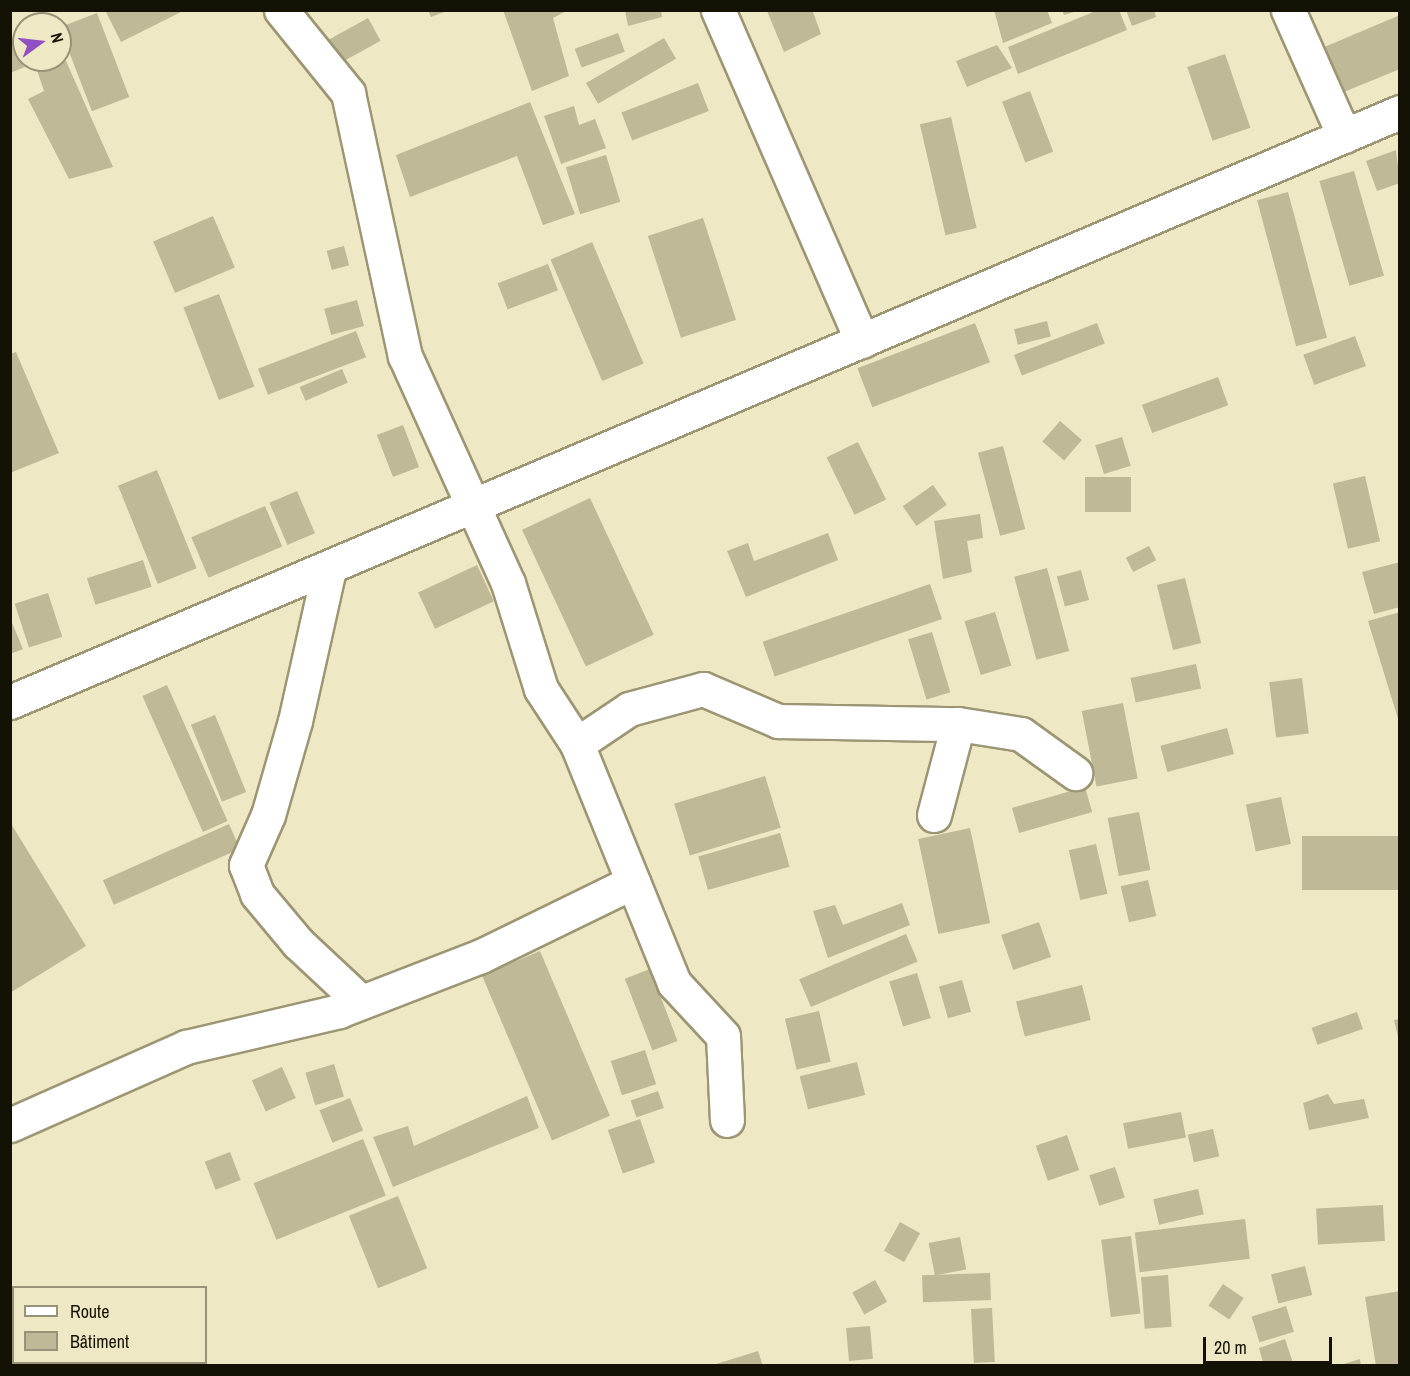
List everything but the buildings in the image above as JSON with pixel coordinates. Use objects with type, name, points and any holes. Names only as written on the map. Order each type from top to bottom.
[{"type":"street","points":[[281,10],[348,93],[405,356],[508,583],[541,689],[577,744],[674,983],[723,1036],[727,1120]]},
{"type":"street","points":[[717,10],[862,341]]},
{"type":"street","points":[[1288,10],[1344,136]]},
{"type":"street","points":[[10,702],[329,569],[1400,112]]},
{"type":"street","points":[[329,569],[295,721],[268,815],[246,865],[257,894],[298,944],[362,1002]]},
{"type":"street","points":[[577,744],[629,709],[703,689],[778,721],[958,724],[1021,734],[1075,773]]},
{"type":"street","points":[[934,815],[958,724]]},
{"type":"street","points":[[10,1125],[186,1047],[362,1002],[481,956],[633,882]]}]
